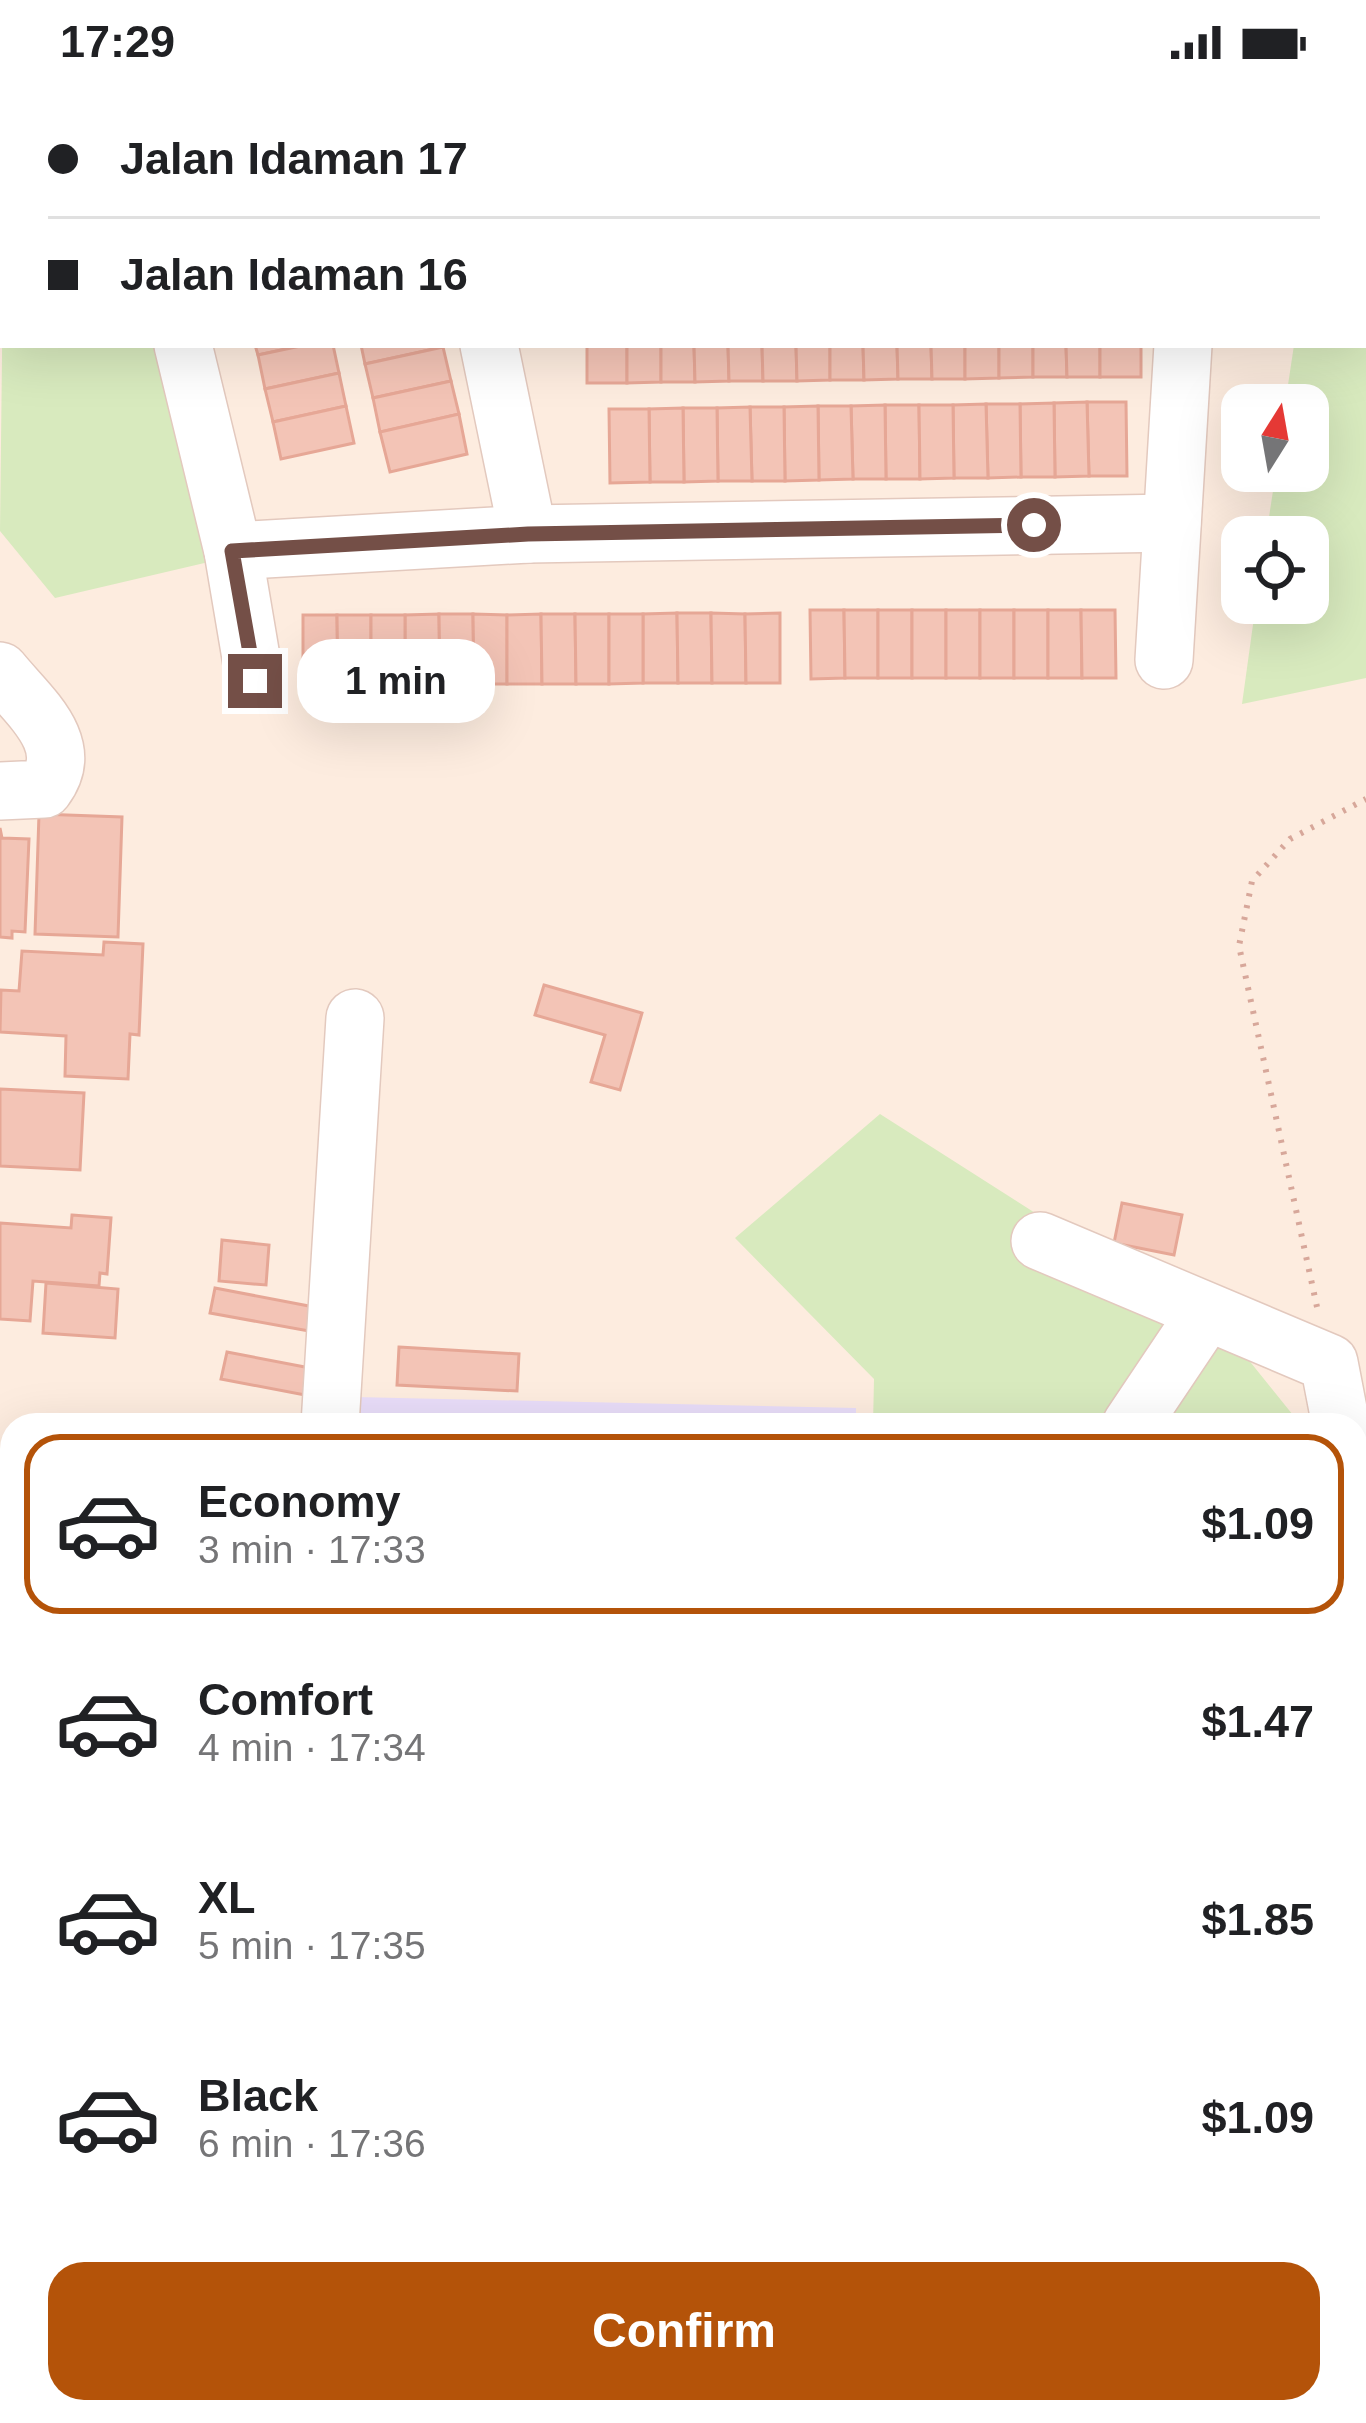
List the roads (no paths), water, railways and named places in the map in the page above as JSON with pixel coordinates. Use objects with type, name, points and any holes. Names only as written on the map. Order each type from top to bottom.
[{"type":"street","points":[[184,348],[232,551],[255,681]]},
{"type":"street","points":[[490,348],[528,534]]},
{"type":"street","points":[[1164,660],[1183,348]]},
{"type":"street","points":[[232,551],[528,534],[1172,523]]},
{"type":"street","points":[[0,671],[58,745],[58,770],[44,789],[0,791]]},
{"type":"street","points":[[331,1413],[355,1018]]},
{"type":"street","points":[[1040,1241],[1329,1364],[1339,1413]]},
{"type":"street","points":[[1139,1413],[1206,1313]]}]
